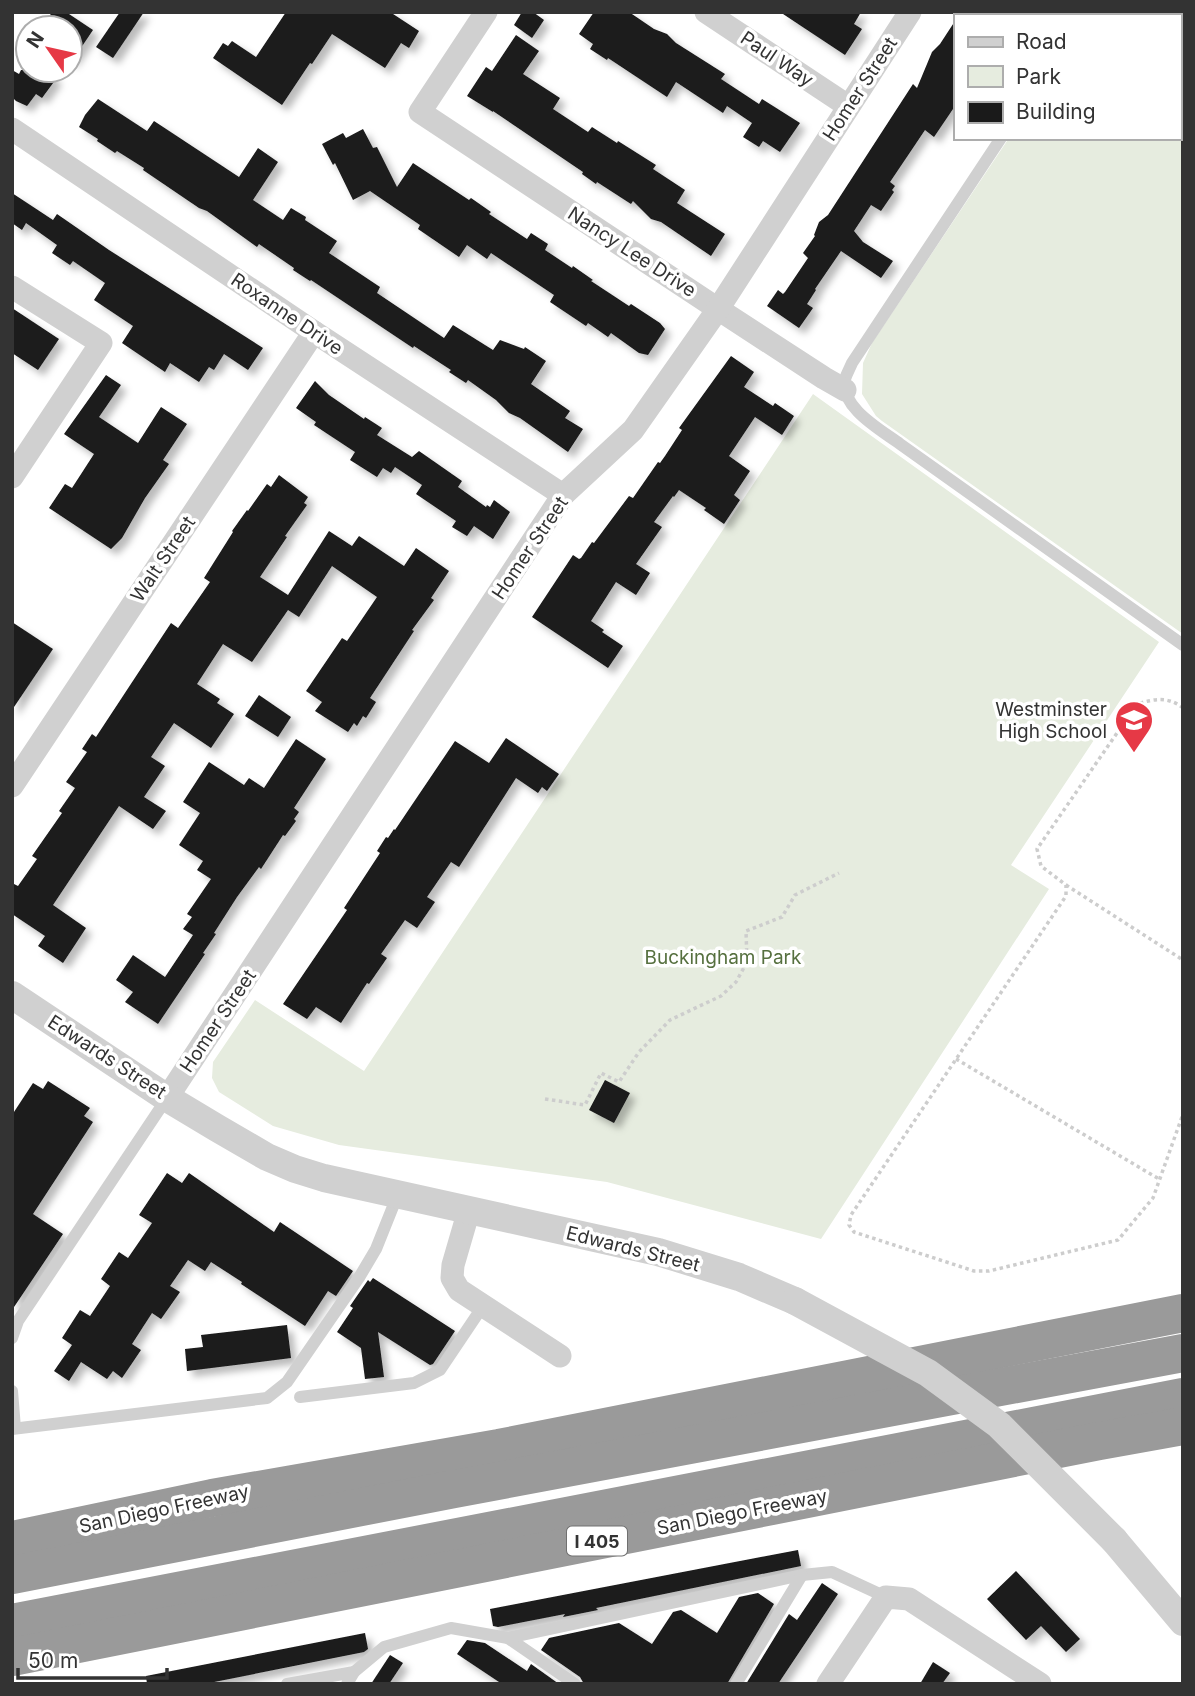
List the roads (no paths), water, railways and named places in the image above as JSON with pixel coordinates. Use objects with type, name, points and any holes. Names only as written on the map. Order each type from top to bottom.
[{"type":"highway","name":"San Diego Freeway","points":[[12,1540],[212,1497],[499,1448],[1183,1313]]},
{"type":"highway","points":[[12,1575],[1183,1353]]},
{"type":"highway","points":[[12,1623],[1183,1396]]},
{"type":"highway","name":"San Diego Freeway","points":[[12,1657],[1183,1426]]},
{"type":"street","name":"Paul Way","points":[[706,12],[848,106]]},
{"type":"street","name":"Homer Street","points":[[167,1098],[563,495],[634,430],[718,309],[910,12]]},
{"type":"street","name":"Nancy Lee Drive","points":[[474,16],[420,112],[845,390]]},
{"type":"street","name":"Roxanne Drive","points":[[12,129],[563,495]]},
{"type":"street","points":[[12,287],[101,342],[12,477]]},
{"type":"street","name":"Walt Street","points":[[12,786],[314,332]]},
{"type":"street","name":"Edwards Street","points":[[14,1001],[167,1098],[267,1157],[295,1169],[324,1178],[658,1252],[740,1277],[795,1301],[928,1373],[999,1425],[1114,1540],[1183,1622]]},
{"type":"street","points":[[469,1210],[453,1265],[452,1278],[459,1290],[559,1356]]},
{"type":"street","points":[[828,1684],[886,1597],[909,1599],[1040,1684]]},
{"type":"lane","points":[[1000,140],[852,363],[845,379],[848,399],[858,412],[900,444],[1183,645]]},
{"type":"lane","points":[[12,1338],[18,1321],[167,1098]]},
{"type":"lane","points":[[12,1391],[14,1428],[267,1398],[287,1382],[360,1276],[376,1249],[398,1194]]},
{"type":"lane","points":[[300,1397],[414,1383],[429,1377],[440,1370],[483,1306]]},
{"type":"lane","points":[[346,1684],[354,1672],[384,1647],[451,1628],[508,1638],[803,1575],[832,1572],[886,1597]]},
{"type":"lane","points":[[736,1684],[803,1575]]},
{"type":"lane","points":[[508,1638],[575,1684]]},
{"type":"lane","points":[[287,1684],[354,1672]]},
{"type":"place","name":"Westminster High School","points":[[1134,754]]},
{"type":"park label","name":"Buckingham Park","points":[[723,957]]}]
